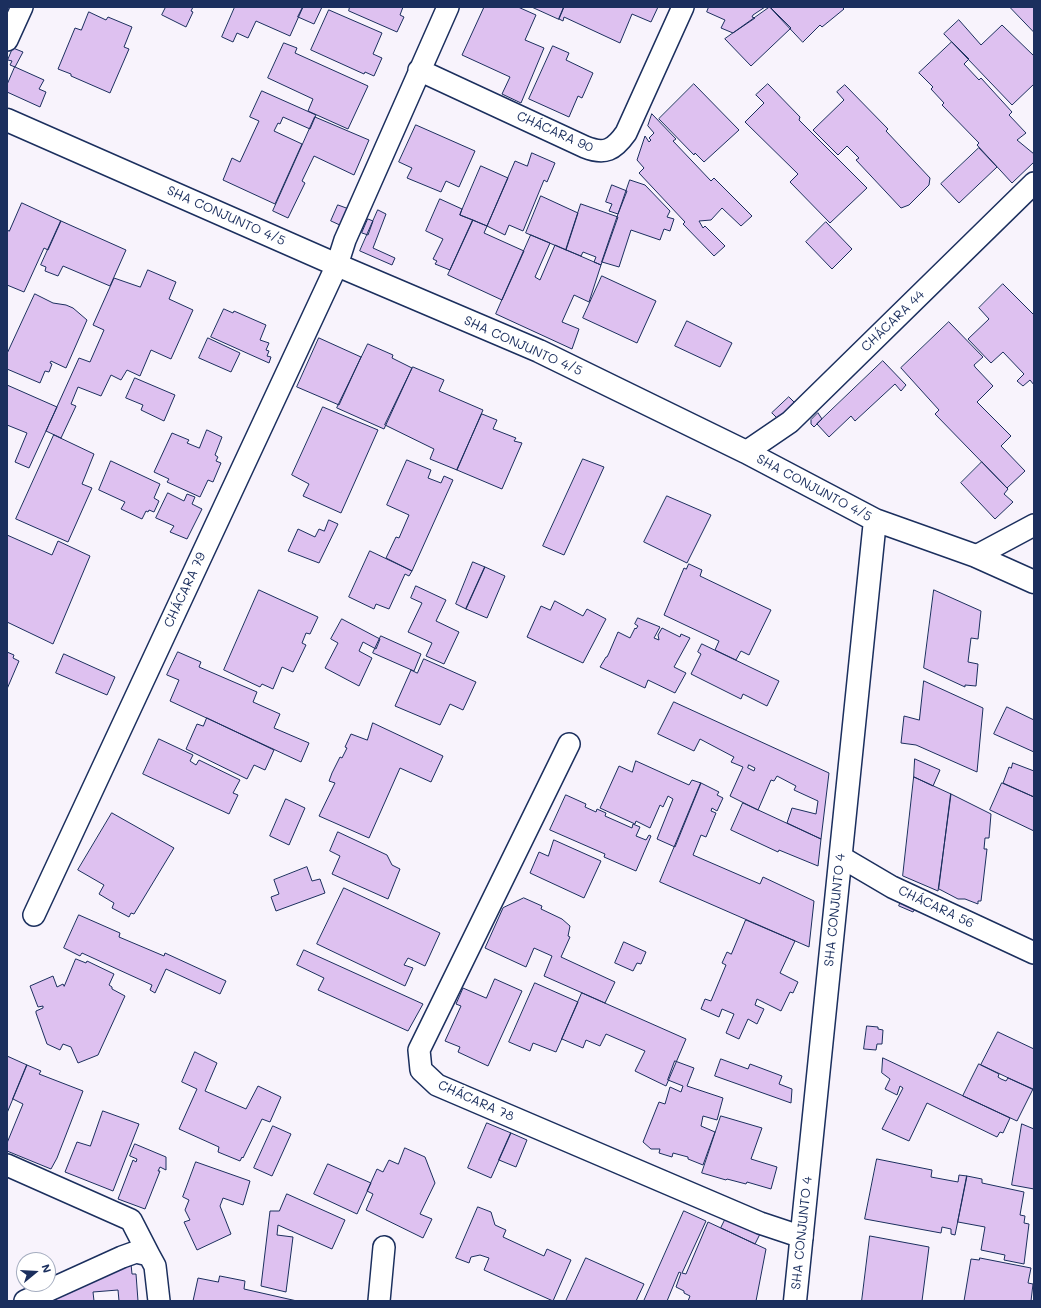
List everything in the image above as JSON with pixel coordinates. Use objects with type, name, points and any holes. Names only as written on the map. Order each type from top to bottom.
[{"type":"street","points":[[7,40],[22,7]]},
{"type":"street","points":[[337,265],[345,240],[448,7]]},
{"type":"street","name":"CHÁCARA 90","points":[[419,70],[585,147],[597,152],[609,150],[619,143],[626,133],[684,7]]},
{"type":"street","name":"SHA CONJUNTO 4/5","points":[[7,120],[337,265],[539,351],[746,452],[875,520],[976,556],[1034,582]]},
{"type":"street","name":"CHÁCARA 44","points":[[746,452],[790,422],[1034,183]]},
{"type":"street","name":"CHÁCARA 79","points":[[34,915],[337,265]]},
{"type":"street","name":"SHA CONJUNTO 4","points":[[795,1301],[875,520]]},
{"type":"street","points":[[976,556],[1034,525]]},
{"type":"street","name":"CHÁCARA 78","points":[[569,744],[419,1050],[421,1070],[437,1085],[760,1223],[802,1237]]},
{"type":"street","name":"CHÁCARA 56","points":[[840,857],[892,887],[1034,952]]},
{"type":"street","points":[[7,1165],[131,1220],[155,1266],[159,1301]]},
{"type":"street","points":[[379,1301],[384,1247]]},
{"type":"street","points":[[25,1301],[122,1257],[136,1252],[149,1255]]},
{"type":"building","points":[[166,7],[193,7],[191,11],[193,12],[186,27],[162,15]]},
{"type":"building","points":[[235,7],[303,7],[290,36],[256,21],[248,38],[237,33],[233,42],[222,37]]},
{"type":"building","points":[[303,7],[322,7],[314,24],[298,17]]},
{"type":"building","points":[[350,7],[403,7],[400,15],[404,17],[397,32],[349,11]]},
{"type":"building","points":[[484,7],[518,7],[536,15],[525,40],[544,48],[521,103],[502,94],[510,77],[462,55]]},
{"type":"building","points":[[532,7],[564,7],[559,19]]},
{"type":"building","points":[[564,7],[658,7],[651,22],[632,14],[620,43],[564,17],[563,21],[559,19]]},
{"type":"building","points":[[709,7],[765,7],[753,15],[752,17],[755,18],[733,33],[721,28],[725,20],[707,12]]},
{"type":"building","points":[[770,7],[791,28],[751,66],[725,39]]},
{"type":"building","points":[[770,7],[842,7],[844,9],[822,27],[820,25],[803,42]]},
{"type":"building","points":[[1010,7],[1034,7],[1034,32]]},
{"type":"building","points":[[329,10],[382,33],[373,54],[382,58],[374,76],[365,72],[364,74],[311,50]]},
{"type":"building","points":[[89,12],[106,20],[108,17],[132,27],[124,47],[129,49],[110,93],[58,69],[75,28],[81,30]]},
{"type":"building","points":[[959,20],[981,45],[1002,25],[1034,56],[1034,84],[1012,105],[944,34]]},
{"type":"building","points":[[952,42],[969,59],[964,64],[979,80],[981,78],[1012,112],[1009,115],[1026,133],[1017,140],[1034,154],[1034,162],[1012,183],[977,145],[979,143],[942,105],[944,103],[931,89],[933,87],[919,73]]},
{"type":"building","points":[[284,43],[297,48],[295,53],[368,86],[348,129],[308,111],[313,99],[268,78]]},
{"type":"building","points":[[553,46],[569,53],[566,60],[593,73],[582,98],[578,96],[569,117],[529,99]]},
{"type":"building","points":[[13,48],[23,52],[15,67],[10,65],[12,61],[8,60]]},
{"type":"building","points":[[15,67],[44,80],[39,89],[46,92],[40,107],[7,92],[7,85]]},
{"type":"building","points":[[694,84],[739,130],[704,162],[695,153],[694,155],[659,119]]},
{"type":"building","points":[[768,84],[800,117],[799,120],[867,188],[830,223],[790,182],[798,174],[745,122],[764,103],[756,95]]},
{"type":"building","points":[[845,85],[888,129],[886,131],[930,178],[929,185],[909,205],[901,208],[856,160],[859,158],[847,146],[838,155],[813,130],[844,100],[837,92]]},
{"type":"building","points":[[262,91],[316,115],[310,129],[283,117],[280,124],[278,123],[274,131],[302,144],[275,204],[223,180],[232,158],[240,162],[259,121],[250,117]]},
{"type":"building","points":[[652,114],[676,139],[673,141],[711,181],[714,178],[752,216],[741,226],[722,208],[711,220],[699,221],[703,228],[705,226],[725,246],[714,256],[683,224],[685,222],[639,173],[644,168],[637,160],[645,136],[649,142],[651,140],[649,138],[654,133],[648,126]]},
{"type":"building","points":[[315,117],[369,140],[354,175],[314,156],[302,181],[305,183],[288,218],[273,211]]},
{"type":"building","points":[[416,125],[475,151],[459,187],[446,181],[441,192],[407,178],[412,168],[399,162]]},
{"type":"building","points":[[979,148],[997,167],[959,203],[941,184]]},
{"type":"building","points":[[532,153],[555,163],[547,182],[544,180],[523,231],[509,225],[505,235],[487,226],[515,161],[527,166]]},
{"type":"building","points":[[481,166],[508,178],[487,226],[460,215]]},
{"type":"building","points":[[630,180],[645,185],[670,211],[667,217],[674,219],[670,231],[664,229],[660,240],[631,230],[619,267],[602,262]]},
{"type":"building","points":[[612,185],[627,191],[618,214],[609,211],[612,204],[606,202]]},
{"type":"building","points":[[541,196],[578,213],[566,250],[526,233]]},
{"type":"building","points":[[440,199],[462,209],[460,215],[473,220],[450,270],[435,264],[437,261],[433,259],[443,239],[426,231]]},
{"type":"building","points":[[22,203],[61,221],[48,250],[44,248],[24,292],[7,285],[7,230],[9,231]]},
{"type":"building","points":[[581,204],[618,217],[601,265],[594,262],[596,257],[583,252],[581,256],[566,250]]},
{"type":"building","points":[[338,205],[349,209],[342,226],[331,221]]},
{"type":"building","points":[[378,210],[386,214],[373,248],[395,258],[392,265],[360,251]]},
{"type":"building","points":[[368,219],[373,221],[368,235],[362,233]]},
{"type":"building","points":[[473,220],[487,226],[484,233],[524,251],[502,300],[448,275]]},
{"type":"building","points":[[61,221],[126,250],[110,286],[63,266],[58,276],[45,271],[46,267],[41,265]]},
{"type":"building","points":[[826,222],[852,249],[832,269],[806,242]]},
{"type":"building","points":[[531,235],[550,243],[535,277],[540,280],[555,245],[601,265],[589,302],[574,295],[562,322],[579,329],[572,349],[496,314]]},
{"type":"building","points":[[148,270],[176,282],[169,299],[193,310],[171,359],[151,350],[140,376],[127,370],[121,380],[111,375],[101,396],[78,387],[71,404],[76,406],[61,438],[46,431],[79,358],[90,362],[104,330],[93,325],[114,278],[140,287]]},
{"type":"building","points":[[602,276],[656,301],[637,343],[583,318]]},
{"type":"building","points":[[1003,284],[1034,315],[1034,385],[1030,380],[1023,386],[1017,381],[1024,374],[1003,352],[991,363],[968,339],[989,319],[979,308]]},
{"type":"building","points":[[35,294],[53,303],[66,305],[73,308],[87,320],[66,368],[51,361],[50,363],[52,364],[49,372],[45,371],[40,383],[7,369],[7,354]]},
{"type":"building","points":[[224,309],[233,313],[234,311],[266,325],[260,340],[269,343],[266,350],[269,351],[267,356],[271,357],[269,363],[211,337]]},
{"type":"building","points":[[687,321],[732,343],[720,367],[675,346]]},
{"type":"building","points":[[949,322],[983,357],[974,365],[993,386],[977,402],[1011,436],[1001,446],[1025,471],[1007,488],[935,414],[939,410],[901,368]]},
{"type":"building","points":[[208,338],[240,353],[231,372],[199,358]]},
{"type":"building","points":[[319,338],[361,357],[339,405],[297,387]]},
{"type":"building","points":[[368,344],[393,355],[392,358],[412,368],[384,429],[337,408]]},
{"type":"building","points":[[883,361],[906,385],[901,391],[895,384],[855,421],[851,416],[829,437],[817,424]]},
{"type":"building","points":[[413,367],[444,380],[439,391],[483,410],[457,470],[430,459],[434,449],[385,425]]},
{"type":"building","points":[[135,378],[175,395],[164,421],[141,410],[143,405],[126,398]]},
{"type":"building","points":[[7,385],[57,407],[29,468],[15,462],[27,433],[7,425]]},
{"type":"building","points":[[789,397],[796,404],[777,418],[772,413]]},
{"type":"building","points":[[323,407],[378,430],[341,513],[303,496],[309,484],[292,475]]},
{"type":"building","points":[[818,413],[822,419],[814,427],[811,424],[811,420]]},
{"type":"building","points":[[482,414],[497,420],[493,429],[516,438],[514,441],[522,443],[502,489],[457,470]]},
{"type":"building","points":[[207,430],[222,437],[215,455],[218,457],[216,461],[221,463],[213,482],[208,480],[200,497],[167,482],[169,479],[154,472],[172,433],[189,440],[187,443],[199,448]]},
{"type":"building","points":[[54,435],[94,454],[82,484],[92,488],[68,542],[16,519]]},
{"type":"building","points":[[583,459],[604,467],[564,555],[543,546]]},
{"type":"building","points":[[407,460],[431,470],[428,478],[441,483],[444,476],[453,480],[412,571],[386,558],[396,537],[399,538],[409,515],[387,505]]},
{"type":"building","points":[[111,461],[160,484],[154,498],[159,501],[154,512],[149,510],[148,512],[146,511],[142,519],[121,509],[125,502],[99,490]]},
{"type":"building","points":[[982,462],[1008,489],[1004,494],[1013,502],[995,519],[961,483]]},
{"type":"building","points":[[168,493],[184,501],[187,494],[195,497],[192,504],[202,509],[187,539],[170,532],[174,526],[156,518]]},
{"type":"building","points":[[667,496],[711,515],[687,563],[644,542]]},
{"type":"building","points":[[329,520],[338,524],[319,563],[288,551],[298,529],[315,537],[319,529],[324,531]]},
{"type":"building","points":[[7,535],[52,555],[58,541],[90,556],[53,644],[7,622]]},
{"type":"building","points":[[370,551],[412,571],[409,576],[405,574],[389,609],[376,604],[374,609],[349,597]]},
{"type":"building","points":[[473,562],[485,567],[466,609],[456,604]]},
{"type":"building","points":[[689,564],[702,570],[700,576],[771,610],[749,655],[741,651],[736,660],[715,650],[719,641],[664,615],[684,568],[686,569]]},
{"type":"building","points":[[485,567],[505,576],[487,618],[466,609]]},
{"type":"building","points":[[416,586],[446,600],[436,621],[459,632],[444,664],[426,656],[432,643],[408,632],[422,603],[411,598]]},
{"type":"building","points":[[259,590],[318,617],[310,634],[306,633],[302,643],[306,645],[293,672],[282,667],[273,689],[262,684],[260,687],[224,670]]},
{"type":"building","points":[[934,590],[981,611],[978,639],[971,638],[968,662],[978,664],[976,686],[965,685],[965,687],[924,668]]},
{"type":"building","points":[[555,601],[583,616],[587,609],[606,619],[583,663],[527,637],[541,606],[550,610]]},
{"type":"building","points":[[638,618],[660,627],[654,638],[659,640],[658,635],[662,628],[680,637],[681,634],[690,638],[674,667],[686,673],[675,693],[648,680],[645,688],[600,667],[607,657],[618,632],[630,638],[635,628],[636,629],[638,626],[635,624]]},
{"type":"building","points":[[342,619],[380,639],[376,649],[363,642],[359,651],[372,658],[359,686],[325,668],[338,643],[331,639]]},
{"type":"building","points":[[381,636],[421,654],[414,671],[373,653]]},
{"type":"building","points":[[702,644],[779,681],[767,706],[743,694],[741,699],[691,674],[701,654],[698,652]]},
{"type":"building","points":[[7,652],[14,655],[13,658],[19,661],[7,689]]},
{"type":"building","points":[[178,652],[201,662],[199,667],[257,692],[253,702],[280,714],[274,728],[309,743],[301,762],[170,701],[179,680],[167,675]]},
{"type":"building","points":[[64,654],[115,677],[107,695],[56,673]]},
{"type":"building","points":[[424,659],[476,682],[463,710],[450,704],[440,725],[395,706],[411,670],[417,673]]},
{"type":"building","points":[[924,681],[983,708],[977,772],[916,745],[901,743],[904,716],[919,720]]},
{"type":"building","points":[[674,702],[829,773],[821,839],[787,823],[792,808],[816,814],[818,801],[794,790],[796,786],[777,776],[774,781],[771,780],[758,810],[730,796],[743,767],[731,762],[734,757],[700,739],[694,751],[658,734]],"holes":[[[749,765],[755,768],[754,771],[748,768]]]},
{"type":"building","points":[[1007,707],[1034,720],[1034,752],[994,734]]},
{"type":"building","points":[[207,718],[274,750],[265,770],[254,765],[247,779],[186,749],[197,724],[203,726]]},
{"type":"building","points":[[373,723],[443,756],[431,782],[400,768],[369,838],[319,816],[335,783],[329,781],[332,773],[340,757],[342,758],[347,748],[345,747],[351,734],[367,740]]},
{"type":"building","points":[[159,739],[193,755],[190,761],[196,765],[199,760],[240,780],[233,793],[238,795],[229,814],[143,774]]},
{"type":"building","points":[[915,759],[940,770],[933,786],[914,777]]},
{"type":"building","points":[[636,761],[689,785],[692,780],[701,783],[675,847],[657,839],[673,799],[668,796],[663,807],[660,805],[650,828],[636,821],[635,824],[600,808],[619,766],[632,772]]},
{"type":"building","points":[[1013,763],[1034,771],[1034,797],[1003,783],[1009,767],[1011,768]]},
{"type":"building","points":[[914,777],[951,794],[938,891],[903,876]]},
{"type":"building","points":[[701,783],[719,792],[717,795],[723,798],[717,811],[712,808],[711,811],[716,813],[706,837],[701,835],[693,855],[760,884],[763,877],[814,901],[809,947],[660,882]]},
{"type":"building","points":[[1002,783],[1034,797],[1034,831],[990,810]]},
{"type":"building","points":[[951,794],[991,814],[989,838],[985,838],[984,849],[987,849],[981,901],[978,901],[978,904],[965,899],[958,899],[939,889]]},
{"type":"building","points":[[566,795],[586,804],[585,807],[596,812],[597,809],[606,813],[605,816],[632,828],[633,824],[640,827],[636,836],[646,840],[649,835],[651,836],[636,871],[604,857],[605,854],[550,830]]},
{"type":"building","points":[[286,799],[305,808],[289,845],[270,836]]},
{"type":"building","points":[[743,803],[821,839],[818,866],[779,850],[778,852],[731,830]]},
{"type":"building","points":[[112,813],[174,848],[134,914],[131,913],[129,917],[112,908],[114,903],[99,894],[104,885],[78,870]]},
{"type":"building","points":[[338,832],[387,855],[392,865],[400,869],[388,899],[332,874],[340,856],[330,851]]},
{"type":"building","points":[[554,840],[601,861],[584,898],[530,873],[539,852],[548,856]]},
{"type":"building","points":[[307,867],[312,881],[320,879],[325,893],[276,911],[271,897],[279,894],[274,880]]},
{"type":"building","points":[[344,888],[440,933],[425,966],[408,958],[404,965],[413,968],[405,986],[317,944]]},
{"type":"building","points":[[905,892],[919,902],[913,912],[899,906]]},
{"type":"building","points":[[524,898],[542,906],[541,909],[562,919],[570,926],[568,936],[570,937],[561,957],[615,982],[605,1003],[544,976],[552,956],[534,948],[526,967],[485,948],[503,908]]},
{"type":"building","points":[[79,915],[120,933],[119,937],[164,956],[165,953],[226,981],[220,994],[166,969],[155,993],[150,990],[152,985],[82,953],[80,956],[64,948]]},
{"type":"building","points":[[746,920],[795,941],[780,973],[798,982],[793,993],[790,992],[781,1011],[757,999],[755,1005],[764,1009],[757,1024],[748,1019],[739,1039],[726,1033],[734,1014],[722,1009],[719,1017],[701,1009],[705,999],[711,1001],[726,965],[722,963],[727,952],[731,954]]},
{"type":"building","points":[[624,942],[646,952],[641,964],[637,963],[633,971],[615,963]]},
{"type":"building","points":[[304,950],[423,1004],[408,1031],[318,990],[324,978],[297,965]]},
{"type":"building","points":[[76,959],[86,963],[87,961],[114,974],[109,985],[112,989],[125,996],[98,1055],[78,1063],[71,1047],[63,1044],[60,1050],[47,1044],[36,1013],[36,1011],[43,1008],[43,1006],[38,1007],[30,986],[53,976],[57,987],[63,984],[64,986]]},
{"type":"building","points":[[495,979],[522,991],[488,1066],[458,1052],[460,1047],[445,1041],[461,1006],[456,1004],[463,988],[486,998]]},
{"type":"building","points":[[535,983],[578,1002],[556,1052],[533,1043],[530,1051],[509,1042]]},
{"type":"building","points":[[582,993],[686,1039],[666,1086],[635,1071],[645,1051],[606,1034],[600,1046],[586,1040],[583,1048],[562,1039]]},
{"type":"building","points":[[867,1026],[878,1027],[878,1029],[883,1030],[882,1044],[877,1044],[876,1050],[864,1049]]},
{"type":"building","points":[[998,1032],[1034,1049],[1034,1090],[981,1065]]},
{"type":"building","points":[[195,1052],[217,1063],[205,1091],[246,1109],[258,1086],[281,1097],[270,1122],[262,1119],[243,1158],[242,1157],[240,1161],[218,1152],[219,1147],[179,1129],[197,1089],[182,1082]]},
{"type":"building","points":[[7,1056],[27,1065],[7,1113]]},
{"type":"building","points":[[883,1058],[1010,1118],[1003,1133],[1000,1132],[997,1137],[927,1103],[909,1141],[882,1129],[903,1088],[900,1086],[897,1095],[885,1089],[890,1079],[882,1073]]},
{"type":"building","points":[[721,1059],[748,1069],[750,1064],[782,1076],[779,1084],[792,1089],[791,1103],[715,1076]]},
{"type":"building","points":[[675,1061],[694,1068],[687,1086],[723,1098],[717,1120],[703,1116],[701,1126],[715,1132],[703,1165],[688,1159],[688,1157],[673,1153],[672,1157],[659,1153],[660,1149],[651,1149],[643,1142],[659,1102],[665,1104],[670,1087],[681,1092],[683,1086],[668,1080]]},
{"type":"building","points":[[979,1064],[999,1074],[998,1077],[1001,1079],[1006,1081],[1008,1078],[1033,1089],[1017,1121],[963,1096]]},
{"type":"building","points":[[27,1065],[41,1071],[39,1074],[83,1091],[57,1158],[51,1169],[7,1151],[7,1143],[23,1104],[13,1099]]},
{"type":"building","points":[[103,1111],[139,1124],[113,1191],[65,1172],[77,1142],[90,1146]]},
{"type":"building","points":[[721,1116],[762,1128],[751,1159],[777,1167],[771,1189],[747,1182],[746,1184],[726,1180],[702,1173]]},
{"type":"building","points":[[487,1123],[511,1133],[491,1178],[468,1168]]},
{"type":"building","points":[[1022,1124],[1034,1129],[1034,1189],[1012,1185]]},
{"type":"building","points":[[273,1126],[291,1134],[272,1176],[254,1168]]},
{"type":"building","points":[[511,1133],[527,1140],[516,1167],[499,1160]]},
{"type":"building","points":[[135,1144],[166,1157],[166,1170],[160,1167],[158,1171],[160,1171],[145,1209],[118,1199],[133,1160],[136,1162],[137,1159],[130,1156]]},
{"type":"building","points":[[405,1148],[425,1157],[435,1183],[420,1214],[432,1219],[423,1238],[366,1210],[373,1194],[367,1191],[377,1169],[383,1172],[389,1160],[398,1164]]},
{"type":"building","points":[[877,1159],[932,1170],[931,1177],[958,1182],[959,1175],[967,1176],[955,1235],[951,1234],[951,1229],[942,1227],[941,1233],[865,1219]]},
{"type":"building","points":[[196,1162],[250,1181],[243,1205],[223,1198],[220,1206],[231,1234],[197,1250],[184,1222],[190,1220],[185,1210],[189,1200],[183,1197]]},
{"type":"building","points":[[328,1164],[371,1183],[357,1214],[314,1194]]},
{"type":"building","points":[[967,1176],[982,1179],[982,1183],[1024,1192],[1020,1215],[1025,1216],[1024,1223],[1029,1224],[1024,1264],[1004,1260],[1005,1255],[981,1250],[985,1227],[958,1222]]},
{"type":"building","points":[[287,1194],[345,1220],[332,1249],[278,1225],[277,1235],[293,1237],[286,1292],[261,1286],[270,1211],[279,1211]]},
{"type":"building","points":[[478,1207],[491,1212],[495,1225],[506,1230],[503,1237],[544,1256],[547,1249],[571,1260],[553,1301],[484,1270],[489,1258],[480,1255],[471,1257],[469,1263],[456,1258]]},
{"type":"building","points":[[684,1211],[706,1221],[682,1273],[686,1274],[708,1222],[766,1249],[756,1301],[688,1301],[690,1296],[676,1287],[681,1273],[679,1272],[667,1301],[644,1301]]},
{"type":"building","points":[[726,1218],[760,1234],[755,1244],[721,1228]]},
{"type":"building","points":[[870,1236],[929,1247],[922,1301],[862,1301]]},
{"type":"building","points":[[586,1258],[644,1284],[636,1301],[566,1301]]},
{"type":"building","points":[[980,1258],[1031,1268],[1028,1283],[1033,1284],[1031,1301],[964,1301],[971,1259],[979,1260]]},
{"type":"building","points":[[131,1264],[132,1274],[136,1274],[138,1301],[119,1301],[118,1290],[93,1292],[94,1301],[56,1301],[56,1292]]},
{"type":"building","points":[[220,1276],[245,1281],[244,1289],[297,1301],[193,1301],[198,1278],[218,1282]]}]
